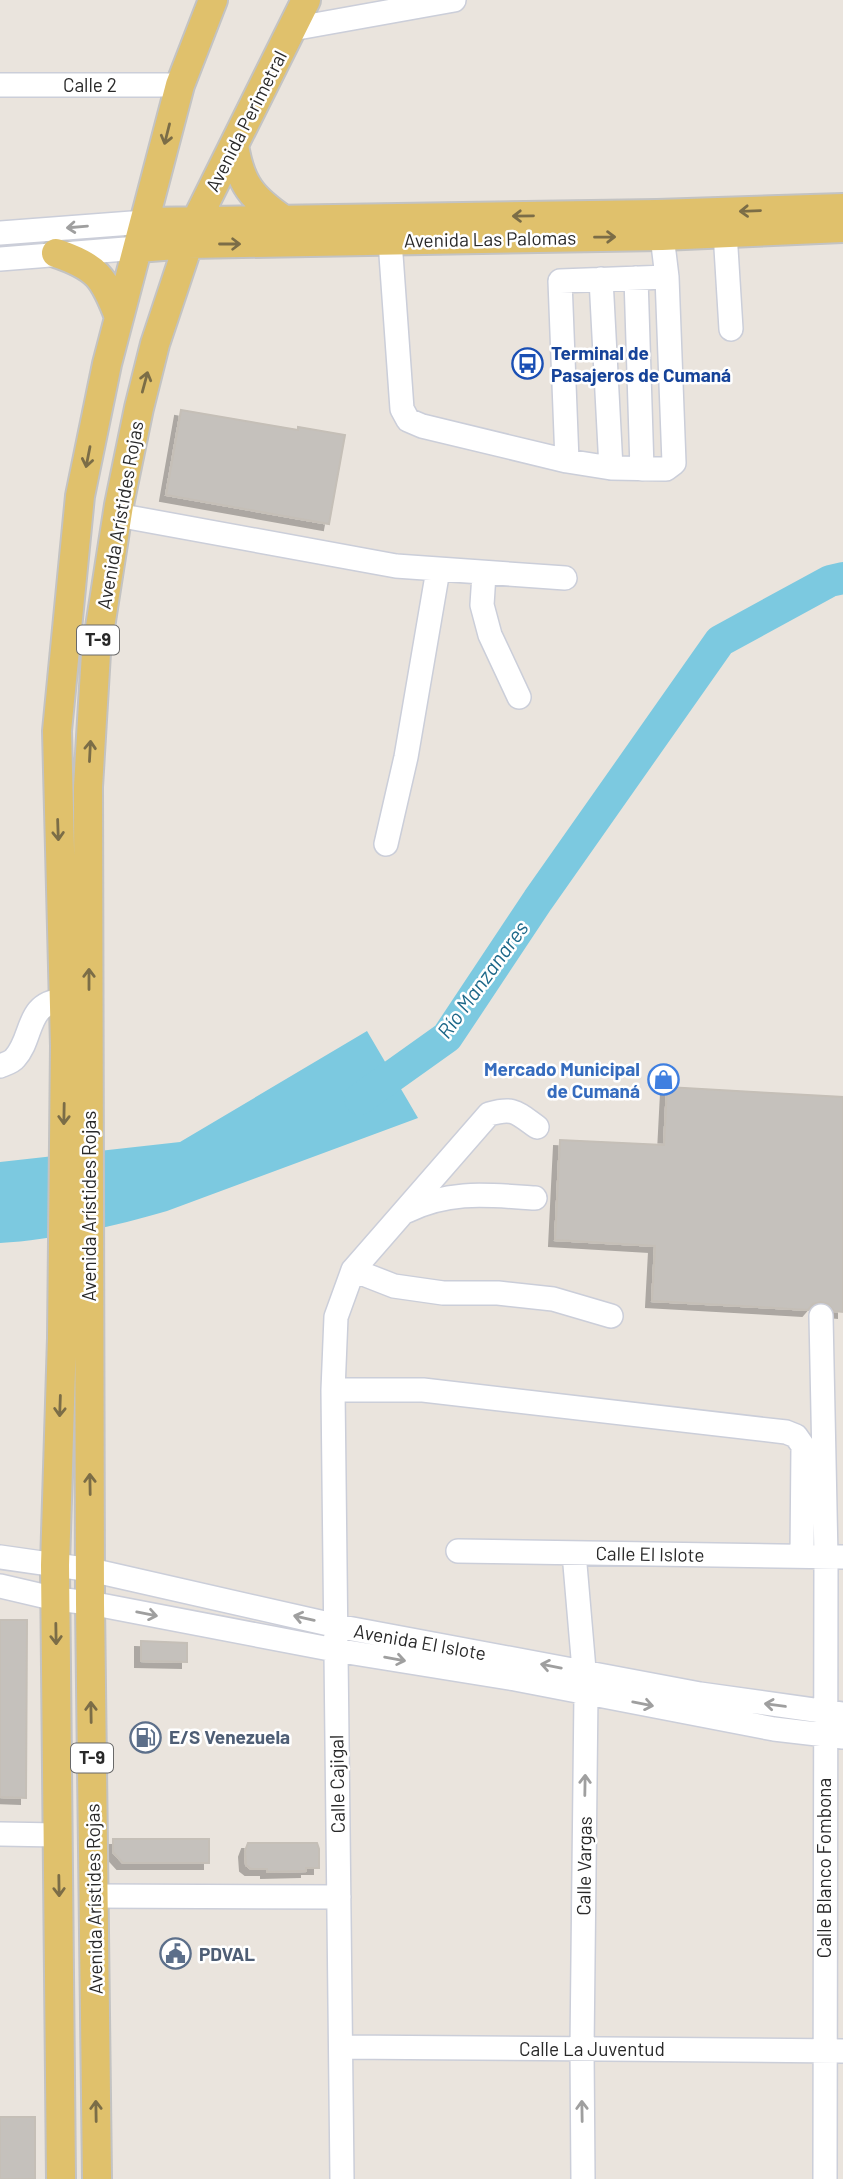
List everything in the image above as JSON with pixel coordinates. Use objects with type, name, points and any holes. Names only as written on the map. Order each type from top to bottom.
[{"type":"main road","name":"T-9","points":[[141,235],[180,85],[213,0]]},
{"type":"main road","name":"Avenida Perimetral","points":[[192,232],[306,0]]},
{"type":"main road","points":[[234,145],[238,171],[246,187],[264,206],[284,220]]},
{"type":"main road","name":"Avenida Las Palomas","points":[[141,235],[192,232],[284,220],[843,208]]},
{"type":"main road","name":"Avenida Las Palomas","points":[[192,232],[390,241],[663,236],[843,228]]},
{"type":"main road","name":"Avenida Arístides Rojas","points":[[97,2179],[91,1570],[75,1338],[77,1047],[88,787],[96,653],[117,515],[155,344],[192,232]]},
{"type":"main road","name":"Avenida Arístides Rojas","points":[[77,1047],[63,1000],[57,731],[80,496],[107,364],[141,235]]},
{"type":"main road","points":[[56,253],[86,264],[99,276],[106,285],[119,317]]},
{"type":"main road","name":"Avenida Arístides Rojas","points":[[61,2179],[55,1565],[75,1338]]},
{"type":"street","points":[[292,29],[454,0]]},
{"type":"street","name":"Calle 2","points":[[0,85],[180,85]]},
{"type":"street","points":[[726,232],[731,329]]},
{"type":"street","points":[[0,233],[141,235]]},
{"type":"street","points":[[0,259],[56,253],[141,235]]},
{"type":"street","points":[[390,241],[402,409],[408,420],[422,426],[566,461],[611,468],[666,469],[674,463],[663,236]]},
{"type":"street","points":[[566,461],[560,281],[667,276]]},
{"type":"street","points":[[636,278],[642,469]]},
{"type":"street","points":[[601,279],[611,468]]},
{"type":"street","points":[[117,515],[396,566],[565,578]]},
{"type":"street","points":[[386,844],[406,757],[438,570]]},
{"type":"street","points":[[484,573],[482,605],[490,635],[519,697]]},
{"type":"street","points":[[0,1066],[16,1058],[34,1018],[43,1007],[63,1000]]},
{"type":"street","name":"Calle Cajigal","points":[[342,2179],[333,1390],[336,1317],[354,1270],[489,1114],[506,1109],[519,1114],[537,1127]]},
{"type":"street","points":[[401,1214],[425,1202],[456,1195],[535,1199]]},
{"type":"street","points":[[354,1270],[394,1286],[443,1293],[498,1293],[553,1299],[611,1315]]},
{"type":"street","name":"Calle Blanco Fombona","points":[[821,1316],[823,1434],[834,1557],[833,2050],[825,2179]]},
{"type":"street","points":[[333,1390],[423,1390],[786,1432],[796,1436],[803,1446],[802,1556]]},
{"type":"street","points":[[799,1440],[812,1434],[823,1434]]},
{"type":"street","name":"Calle El Islote","points":[[458,1552],[834,1557]]},
{"type":"street","name":"Calle Vargas","points":[[574,1553],[584,1682],[583,2179]]},
{"type":"street","name":"Avenida El Islote","points":[[0,1556],[91,1570],[584,1682],[774,1729],[833,1736]]},
{"type":"street","name":"Avenida El Islote","points":[[0,1586],[56,1599],[335,1650],[834,1713]]},
{"type":"street","points":[[0,1834],[58,1835]]},
{"type":"street","points":[[94,1896],[339,1897]]},
{"type":"street","name":"Calle La Juventud","points":[[341,2047],[833,2050]]},
{"type":"water","points":[[367,1031],[418,1118],[167,1211],[84,1232],[0,1243],[0,1162],[180,1142]]},
{"type":"building","points":[[181,410],[298,430],[298,427],[345,435],[329,524],[166,495]]},
{"type":"building","points":[[667,1087],[843,1097],[843,1312],[834,1311],[828,1304],[821,1302],[813,1304],[808,1310],[652,1301],[655,1246],[555,1240],[560,1140],[664,1145]]},
{"type":"building","points":[[0,1620],[27,1620],[26,1798],[0,1797]]},
{"type":"building","points":[[141,1641],[187,1643],[187,1662],[141,1661]]},
{"type":"building","points":[[113,1839],[209,1839],[209,1863],[123,1863],[113,1852]]},
{"type":"building","points":[[248,1843],[317,1843],[319,1868],[267,1872],[267,1869],[251,1869],[246,1865],[245,1851]]},
{"type":"building","points":[[0,2117],[35,2117],[35,2179],[0,2179]]},
{"type":"waterway","name":"Río Manzanares","points":[[360,1099],[447,1037],[538,900],[720,641],[830,581],[843,578]]},
{"type":"place","name":"Terminal de Pasajeros de Cumaná","points":[[528,364]]},
{"type":"place","name":"Mercado Municipal de Cumaná","points":[[663,1080]]},
{"type":"place","name":"E/S Venezuela","points":[[146,1737]]},
{"type":"place","name":"PDVAL","points":[[176,1954]]}]
